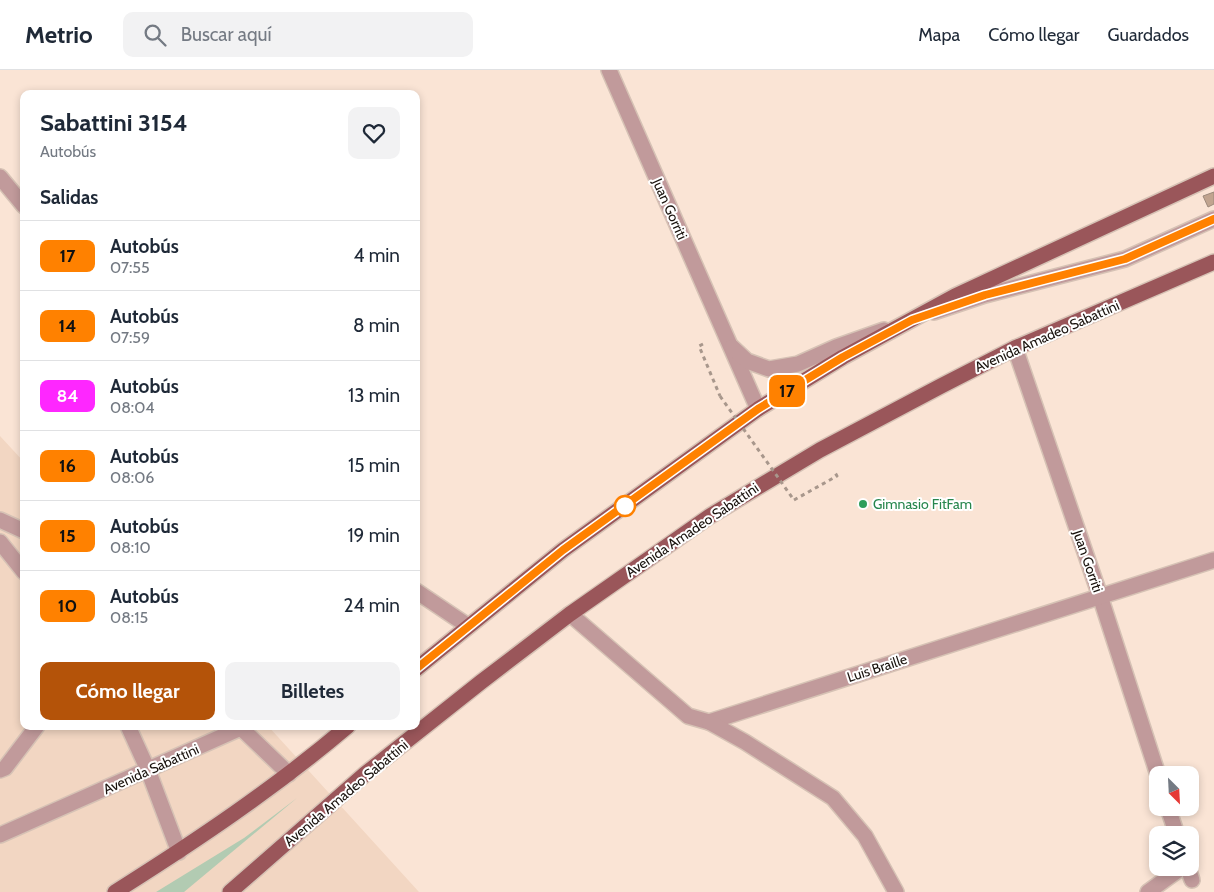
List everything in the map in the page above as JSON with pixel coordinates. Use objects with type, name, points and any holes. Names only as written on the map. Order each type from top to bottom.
[{"type":"main road","points":[[420,667],[563,550],[758,409],[843,357],[955,296],[1214,176]]},
{"type":"main road","name":"Avenida Amadeo Sabattini","points":[[230,892],[365,774],[482,682],[570,614],[710,516],[766,481],[861,427],[1016,348],[1214,262]]},
{"type":"main road","points":[[115,892],[179,852],[289,774],[343,730]]},
{"type":"street","name":"Juan Gorriti","points":[[609,70],[758,409]]},
{"type":"street","points":[[0,177],[20,201]]},
{"type":"street","points":[[732,347],[746,361],[769,369],[798,364],[836,347],[985,295],[1125,259],[1214,219]]},
{"type":"street","name":"Juan Gorriti","points":[[1016,348],[1155,766]]},
{"type":"street","points":[[0,520],[20,529]]},
{"type":"street","points":[[0,542],[20,567]]},
{"type":"street","name":"Luis Braille","points":[[709,722],[1214,560]]},
{"type":"street","points":[[420,594],[468,626]]},
{"type":"street","points":[[570,614],[688,716],[709,722],[745,742],[833,798],[865,836],[896,892]]},
{"type":"street","points":[[0,770],[5,768],[34,730]]},
{"type":"street","points":[[130,730],[148,770],[179,852]]},
{"type":"street","name":"Avenida Sabattini","points":[[0,835],[234,730]]},
{"type":"street","name":"Avenida Sabattini","points":[[243,730],[289,774]]},
{"type":"street","points":[[1148,892],[1170,876]]},
{"type":"path","points":[[700,346],[720,396],[794,500],[837,476]]},
{"type":"shaded area","points":[[0,436],[20,458],[20,730],[272,730],[419,892],[0,892]]},
{"type":"green space","points":[[297,798],[184,892],[156,892],[244,838]]},
{"type":"building","points":[[1214,192],[1214,204],[1208,207],[1203,196]]},
{"type":"bus line","name":"17","points":[[420,666],[563,550],[758,409],[843,357],[912,320],[985,295],[1125,259],[1214,219]]},
{"type":"place","name":"Gimnasio FitFam","points":[[863,504]]}]
